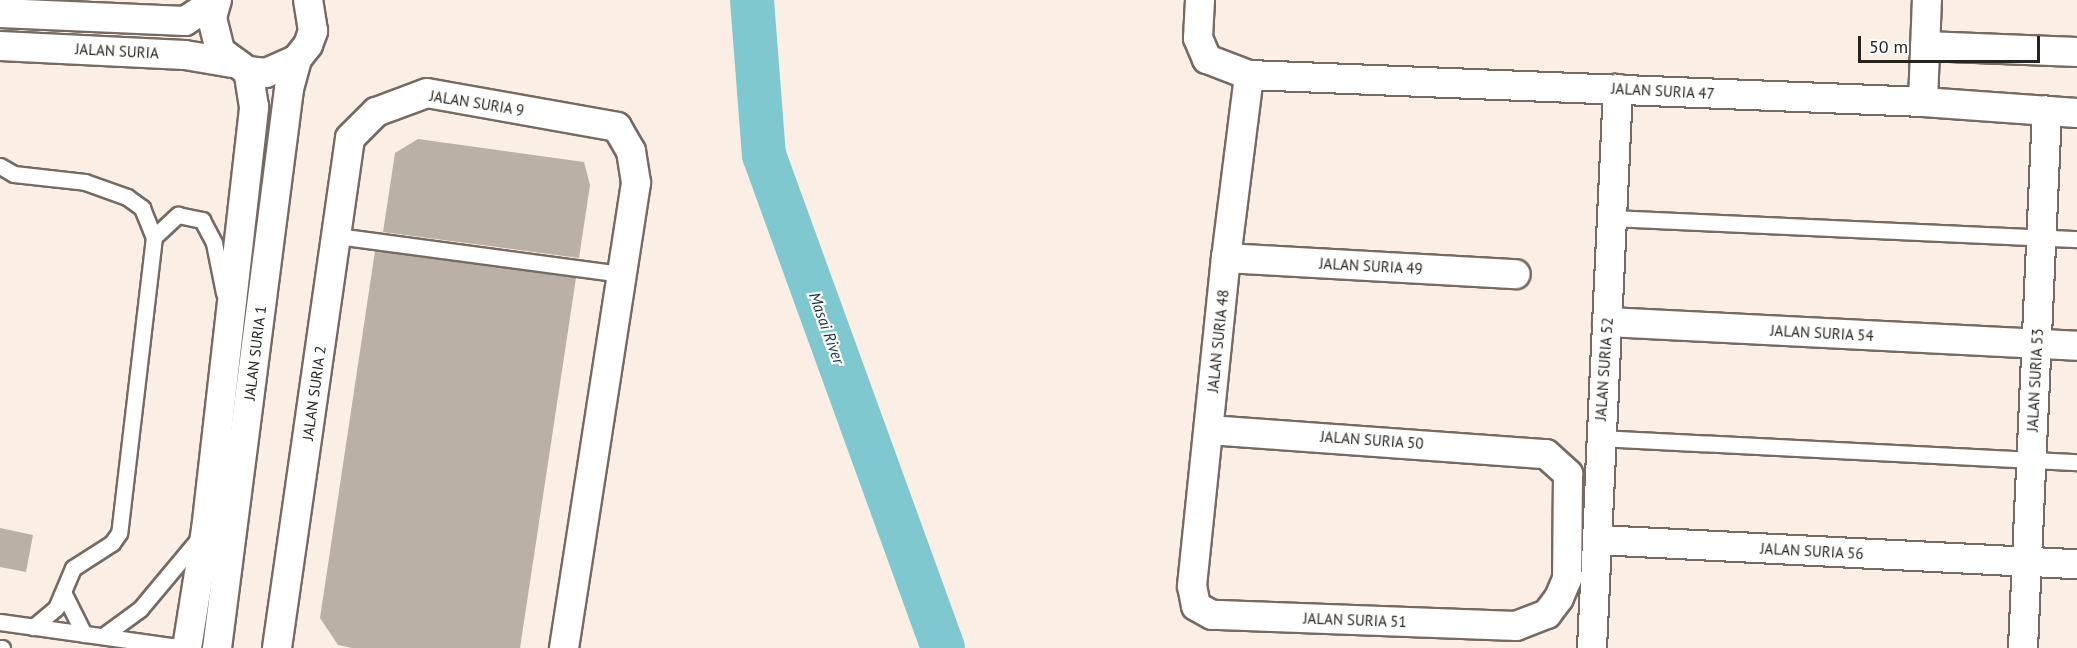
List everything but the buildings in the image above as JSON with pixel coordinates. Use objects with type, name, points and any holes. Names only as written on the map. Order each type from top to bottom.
[{"type":"street","points":[[7,14],[82,0]]},
{"type":"street","name":"JALAN SURIA 1","points":[[217,648],[289,89],[297,59],[313,31],[308,0]]},
{"type":"street","name":"JALAN SURIA 47","points":[[1200,0],[1198,38],[1207,58],[1249,75],[1923,102],[2077,113]]},
{"type":"street","points":[[1923,102],[1927,0]]},
{"type":"street","points":[[7,14],[184,21],[217,1]]},
{"type":"street","points":[[217,1],[213,36],[241,67]]},
{"type":"street","name":"JALAN SURIA","points":[[0,45],[185,54],[266,73],[297,59]]},
{"type":"street","points":[[1925,46],[2077,52]]},
{"type":"street","name":"JALAN SURIA 1","points":[[186,648],[206,530],[254,107],[241,67]]},
{"type":"street","name":"JALAN SURIA 48","points":[[1196,606],[1192,586],[1226,258],[1249,75]]},
{"type":"street","name":"JALAN SURIA 52","points":[[1592,648],[1598,540],[1599,438],[1613,218],[1618,89]]},
{"type":"street","name":"JALAN SURIA 9","points":[[350,138],[376,112],[427,93],[617,127],[631,151],[636,183],[622,274]]},
{"type":"street","name":"JALAN SURIA 53","points":[[2023,648],[2047,111]]},
{"type":"street","name":"JALAN SURIA 2","points":[[277,648],[350,138]]},
{"type":"street","name":"JALAN SURIA 49","points":[[1226,258],[1516,274]]},
{"type":"street","points":[[564,648],[622,274]]},
{"type":"street","name":"JALAN SURIA 54","points":[[1607,322],[2077,346]]},
{"type":"street","name":"JALAN SURIA 50","points":[[1209,430],[1535,450],[1556,459],[1568,474],[1567,579]]},
{"type":"street","name":"JALAN SURIA 56","points":[[1598,540],[2077,564]]},
{"type":"street","points":[[1567,579],[1596,579]]},
{"type":"street","name":"JALAN SURIA 51","points":[[1196,606],[1212,615],[1516,626],[1547,614],[1567,579]]},
{"type":"lane","points":[[0,166],[14,174],[85,182],[127,197],[142,208],[154,237],[119,533],[112,543],[74,568],[56,608],[33,627]]},
{"type":"lane","points":[[154,237],[178,215],[202,220],[214,243],[230,319]]},
{"type":"lane","points":[[1613,218],[2077,239]]},
{"type":"lane","points":[[337,236],[622,274]]},
{"type":"lane","points":[[1599,438],[2077,462]]},
{"type":"lane","points":[[103,636],[140,609],[206,530]]},
{"type":"lane","points":[[64,594],[84,634]]},
{"type":"lane","name":"JALAN SURIA 1","points":[[0,622],[186,648]]},
{"type":"waterway","name":"Masai River","points":[[752,0],[764,155],[943,648]]}]
